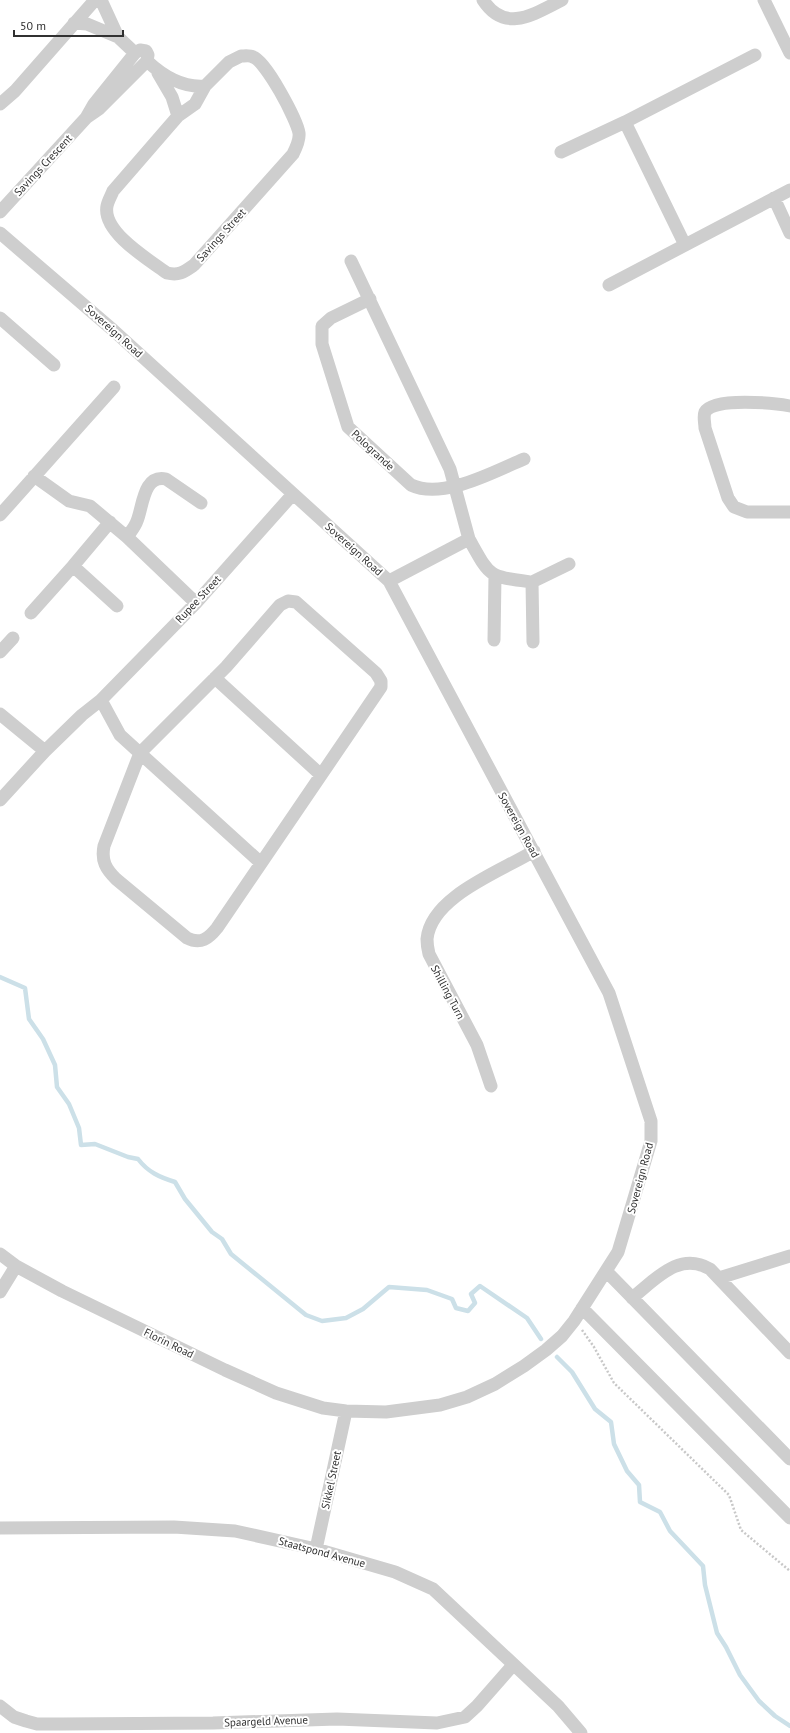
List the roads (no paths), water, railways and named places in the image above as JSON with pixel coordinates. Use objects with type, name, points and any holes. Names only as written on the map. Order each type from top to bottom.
[{"type":"street","points":[[0,104],[15,91],[95,0]]},
{"type":"street","points":[[101,0],[118,37]]},
{"type":"street","points":[[483,0],[488,8],[501,17],[519,19],[527,17],[562,0]]},
{"type":"street","points":[[764,0],[790,53]]},
{"type":"street","points":[[74,23],[86,24],[118,37],[135,53],[140,50],[146,51],[148,55],[147,61],[158,72],[172,97],[178,116]]},
{"type":"street","name":"Savings Crescent","points":[[86,118],[94,104],[135,53]]},
{"type":"street","name":"Savings Street","points":[[241,56],[253,56],[264,64],[294,117],[299,134],[298,143],[293,154],[194,265],[183,273],[176,275],[163,270],[116,233],[108,218],[107,206],[113,191],[178,116],[195,104],[205,86],[229,62],[241,56]]},
{"type":"street","points":[[561,152],[625,122],[755,56]]},
{"type":"street","name":"Savings Crescent","points":[[0,212],[86,118],[98,109],[147,61]]},
{"type":"street","points":[[158,72],[186,85],[205,86]]},
{"type":"street","points":[[625,122],[685,245]]},
{"type":"street","points":[[609,285],[790,190]]},
{"type":"street","points":[[774,198],[790,233]]},
{"type":"street","name":"Sovereign Road","points":[[0,233],[113,330],[389,581],[609,993],[651,1121],[651,1141],[631,1214],[618,1252],[607,1272],[562,1336],[546,1350],[495,1384],[467,1397],[440,1405],[405,1410],[386,1412],[346,1411]]},
{"type":"street","points":[[352,261],[450,469],[469,539],[485,567],[495,576],[532,582],[569,564]]},
{"type":"street","name":"Pologrande","points":[[370,299],[331,318],[322,326],[322,344],[335,380],[339,403],[348,428],[411,485],[426,490],[455,487],[524,459]]},
{"type":"street","points":[[0,318],[54,365]]},
{"type":"street","points":[[0,515],[114,387]]},
{"type":"street","points":[[790,406],[729,403],[714,406],[709,409],[705,413],[704,419],[705,428],[728,498],[734,507],[747,512],[790,512]]},
{"type":"street","points":[[34,476],[69,501],[90,506],[127,537],[196,602]]},
{"type":"street","points":[[127,537],[138,518],[142,497],[155,479],[159,477],[166,479],[202,502]]},
{"type":"street","name":"Rupee Street","points":[[0,800],[45,752],[82,715],[101,700],[196,602],[293,494]]},
{"type":"street","points":[[31,613],[110,522]]},
{"type":"street","points":[[389,581],[469,539]]},
{"type":"street","points":[[73,566],[117,606]]},
{"type":"street","points":[[494,640],[495,576]]},
{"type":"street","points":[[532,582],[533,642]]},
{"type":"street","points":[[288,601],[296,602],[376,673],[381,682],[381,687],[218,928],[212,935],[200,942],[187,938],[116,879],[107,870],[103,854],[140,753],[215,678],[280,605],[288,601]]},
{"type":"street","points":[[0,652],[13,638]]},
{"type":"street","points":[[215,678],[321,775]]},
{"type":"street","points":[[101,700],[120,735],[261,863]]},
{"type":"street","points":[[0,714],[45,752]]},
{"type":"street","name":"Shilling Turn","points":[[491,1086],[476,1045],[431,960],[427,939],[431,927],[445,905],[460,892],[534,851]]},
{"type":"street","name":"Florin Road","points":[[0,1254],[16,1266],[115,1317],[276,1393],[323,1408],[346,1411]]},
{"type":"street","points":[[719,1278],[790,1256]]},
{"type":"street","points":[[632,1298],[666,1272],[686,1262],[702,1264],[710,1269],[790,1352]]},
{"type":"street","points":[[0,1292],[16,1266]]},
{"type":"street","points":[[607,1272],[790,1459]]},
{"type":"street","points":[[582,1308],[790,1518]]},
{"type":"street","name":"Sikkel Street","points":[[316,1549],[346,1411]]},
{"type":"street","name":"Staatspond Avenue","points":[[0,1528],[174,1527],[235,1532],[316,1549],[394,1572],[433,1589],[558,1706],[581,1733]]},
{"type":"street","name":"Spaargeld Avenue","points":[[0,1706],[14,1716],[37,1724],[212,1728],[337,1719],[437,1723],[454,1720],[465,1716],[477,1706],[514,1665]]},
{"type":"waterway","points":[[0,977],[25,988],[29,1019],[43,1039],[55,1065],[57,1087],[69,1104],[79,1128],[81,1145],[95,1144],[128,1157],[138,1159],[154,1174],[175,1182],[185,1199],[212,1232],[222,1239],[231,1254],[306,1315],[322,1321],[346,1318],[363,1309],[389,1287],[427,1290],[452,1299],[456,1308],[468,1311],[475,1303],[471,1294],[480,1286],[527,1318],[541,1339]]},
{"type":"waterway","points":[[557,1357],[572,1372],[595,1409],[611,1422],[614,1444],[627,1471],[639,1485],[640,1502],[660,1512],[670,1531],[703,1566],[705,1585],[717,1633],[740,1675],[759,1701],[775,1716],[790,1726]]}]
